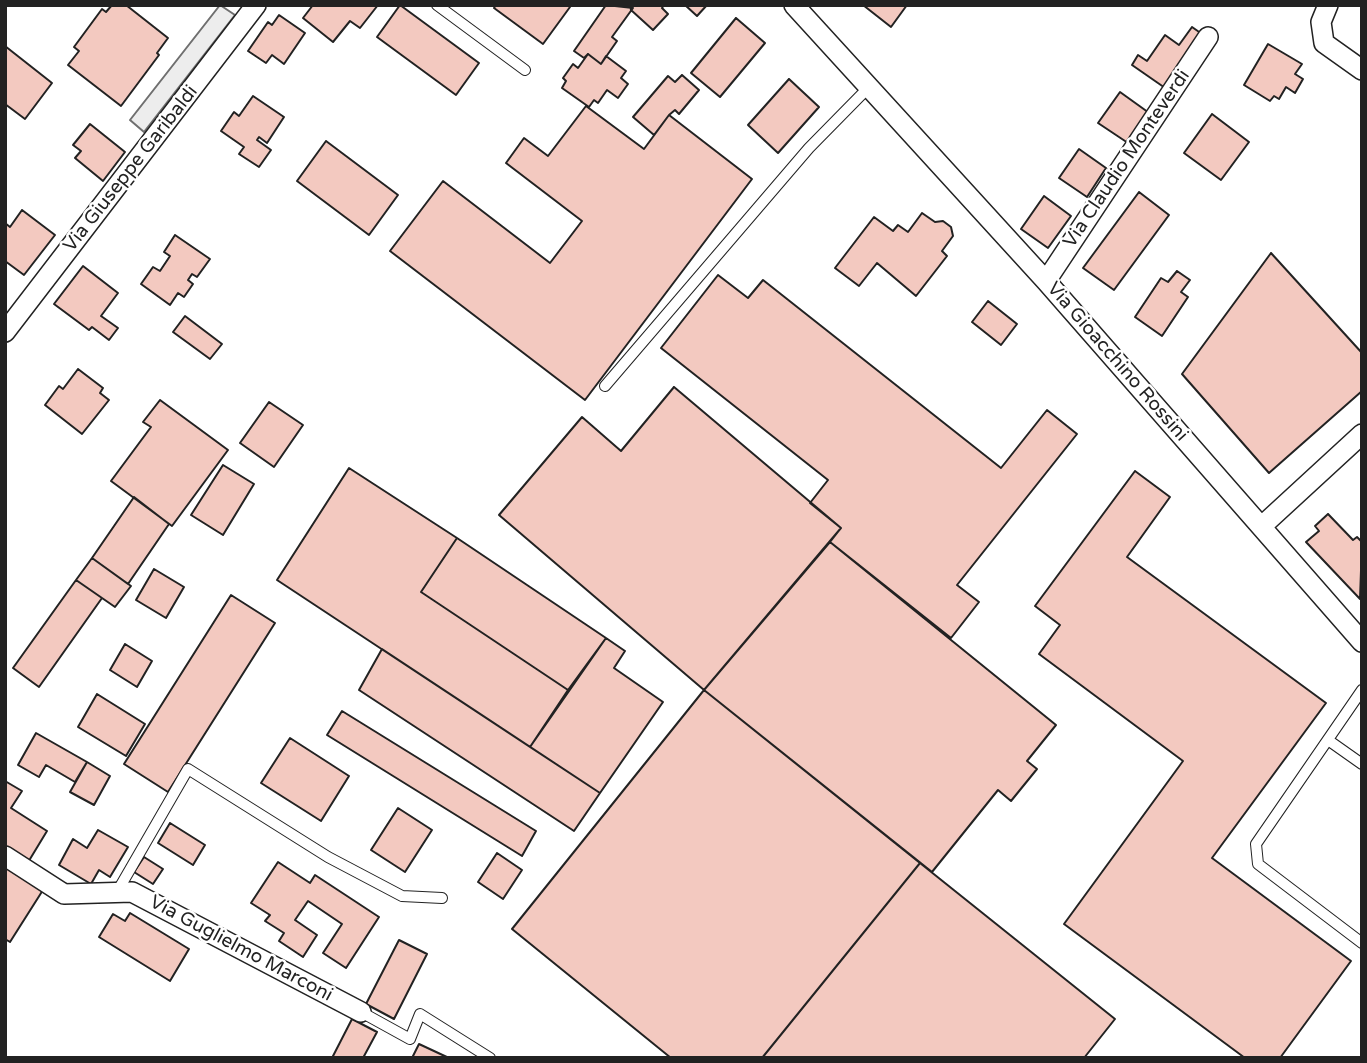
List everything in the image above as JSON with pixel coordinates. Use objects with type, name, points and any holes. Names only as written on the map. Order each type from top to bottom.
[{"type":"street","name":"Via Giuseppe Garibaldi","points":[[5,332],[256,5]]},
{"type":"street","name":"Via Gioacchino Rossini","points":[[794,5],[1046,281],[1362,642]]},
{"type":"street","points":[[1328,5],[1321,22],[1324,43],[1362,70]]},
{"type":"street","name":"Via Claudio Monteverdi","points":[[1046,281],[1208,37]]},
{"type":"street","points":[[1262,526],[1362,434]]},
{"type":"street","name":"Via Guglielmo Marconi","points":[[5,856],[64,894],[132,892],[361,1013]]},
{"type":"lane","points":[[437,5],[525,69]]},
{"type":"lane","points":[[605,386],[809,148],[867,88]]},
{"type":"lane","points":[[1362,690],[1256,844],[1258,864],[1362,943]]},
{"type":"lane","points":[[1328,740],[1362,764]]},
{"type":"lane","points":[[117,892],[188,769],[328,857],[402,896],[442,898]]},
{"type":"lane","points":[[361,1013],[410,1039],[421,1014],[490,1058]]},
{"type":"shaded area","points":[[220,5],[235,15],[144,132],[130,120]]},
{"type":"building","points":[[112,5],[126,5],[168,38],[157,53],[159,55],[121,106],[68,65],[79,51],[74,47],[102,9],[106,12]]},
{"type":"building","points":[[313,5],[378,5],[360,28],[350,21],[333,42],[303,18]]},
{"type":"building","points":[[400,5],[479,63],[456,95],[377,37]]},
{"type":"building","points":[[496,5],[570,7],[543,44],[494,8]]},
{"type":"building","points":[[606,5],[633,8],[612,37],[617,41],[601,64],[588,54],[584,58],[574,51]]},
{"type":"building","points":[[630,5],[664,5],[662,8],[668,14],[653,30],[631,10]]},
{"type":"building","points":[[685,5],[707,5],[697,16]]},
{"type":"building","points":[[863,5],[907,5],[891,27]]},
{"type":"building","points":[[279,15],[305,33],[284,64],[272,55],[266,63],[248,51],[268,22],[272,25]]},
{"type":"building","points":[[736,18],[765,43],[720,97],[691,73]]},
{"type":"building","points":[[1192,27],[1202,34],[1168,90],[1132,65],[1138,55],[1147,61],[1165,35],[1179,45]]},
{"type":"building","points":[[1268,44],[1302,64],[1295,74],[1303,79],[1295,93],[1286,87],[1279,99],[1274,96],[1270,101],[1244,85]]},
{"type":"building","points":[[5,46],[52,83],[25,119],[5,104]]},
{"type":"building","points":[[588,54],[601,64],[606,56],[626,71],[621,78],[628,84],[618,98],[607,90],[598,103],[594,100],[589,107],[562,88],[566,81],[563,78],[573,64],[578,68]]},
{"type":"building","points":[[682,75],[699,90],[679,114],[675,110],[669,115],[654,135],[633,117],[668,76],[675,82]]},
{"type":"building","points":[[789,79],[819,107],[778,153],[748,125]]},
{"type":"building","points":[[1120,92],[1152,115],[1131,145],[1098,123]]},
{"type":"building","points":[[253,96],[284,117],[267,143],[259,137],[257,140],[271,150],[259,167],[239,154],[244,147],[221,131],[234,112],[239,116]]},
{"type":"building","points":[[586,106],[644,149],[669,115],[752,179],[585,400],[390,251],[443,181],[550,263],[582,221],[506,163],[524,138],[548,156]]},
{"type":"building","points":[[1212,114],[1249,142],[1221,180],[1184,153]]},
{"type":"building","points":[[90,124],[125,152],[103,181],[75,158],[81,151],[73,145]]},
{"type":"building","points":[[326,141],[398,195],[369,235],[297,181]]},
{"type":"building","points":[[1079,149],[1106,168],[1087,197],[1059,178]]},
{"type":"building","points":[[1139,192],[1169,215],[1114,290],[1083,268]]},
{"type":"building","points":[[1044,196],[1071,216],[1048,248],[1021,229]]},
{"type":"building","points":[[22,210],[55,235],[24,275],[5,261],[5,223],[10,227]]},
{"type":"building","points":[[922,213],[935,222],[943,221],[951,227],[953,236],[942,251],[947,256],[916,296],[877,263],[859,286],[835,268],[874,217],[893,231],[898,225],[908,232]]},
{"type":"building","points":[[175,235],[210,259],[197,277],[192,274],[188,280],[193,284],[184,297],[178,293],[170,305],[141,284],[153,267],[160,271],[170,256],[164,252]]},
{"type":"building","points":[[1271,253],[1362,353],[1362,391],[1269,473],[1182,374]]},
{"type":"building","points":[[83,266],[118,293],[101,316],[118,328],[109,340],[92,327],[89,330],[54,304]]},
{"type":"building","points":[[1177,271],[1190,280],[1181,292],[1188,297],[1162,336],[1135,317],[1161,278],[1168,282]]},
{"type":"building","points":[[718,275],[748,298],[763,280],[1001,468],[1047,410],[1077,434],[957,585],[979,602],[951,638],[830,542],[841,528],[810,503],[828,480],[661,348]]},
{"type":"building","points":[[988,301],[1017,324],[1001,345],[972,322]]},
{"type":"building","points":[[185,316],[222,344],[210,359],[173,332]]},
{"type":"building","points":[[78,369],[103,388],[100,393],[109,400],[82,434],[45,405],[59,386],[63,389]]},
{"type":"building","points":[[674,387],[841,528],[704,690],[499,515],[582,417],[621,451]]},
{"type":"building","points":[[160,400],[228,450],[172,526],[111,481],[151,427],[143,422]]},
{"type":"building","points":[[269,402],[303,425],[274,467],[240,443]]},
{"type":"building","points":[[223,465],[254,484],[223,535],[191,515]]},
{"type":"building","points":[[349,468],[457,538],[421,592],[568,690],[530,747],[277,580]]},
{"type":"building","points":[[1135,471],[1170,497],[1127,557],[1326,703],[1212,858],[1351,961],[1280,1058],[1245,1058],[1064,924],[1183,761],[1039,654],[1060,625],[1035,606]]},
{"type":"building","points":[[134,497],[169,524],[128,584],[92,558]]},
{"type":"building","points":[[1328,514],[1353,540],[1357,537],[1362,542],[1360,599],[1306,542],[1319,531],[1315,526]]},
{"type":"building","points":[[457,538],[606,638],[568,690],[421,592]]},
{"type":"building","points":[[830,542],[1056,725],[1027,761],[1037,769],[1011,801],[998,790],[932,872],[704,690]]},
{"type":"building","points":[[92,558],[131,586],[115,607],[76,580]]},
{"type":"building","points":[[154,569],[184,587],[166,618],[136,600]]},
{"type":"building","points":[[76,580],[102,598],[39,687],[13,668]]},
{"type":"building","points":[[231,595],[275,623],[168,792],[124,764]]},
{"type":"building","points":[[606,638],[625,651],[614,668],[663,702],[600,793],[530,747]]},
{"type":"building","points":[[125,644],[152,661],[137,687],[110,670]]},
{"type":"building","points":[[382,649],[600,793],[574,831],[359,690]]},
{"type":"building","points":[[704,690],[920,863],[762,1058],[671,1058],[512,929]]},
{"type":"building","points":[[97,694],[145,724],[126,756],[78,727]]},
{"type":"building","points":[[342,711],[536,831],[522,856],[327,735]]},
{"type":"building","points":[[36,733],[87,762],[75,782],[46,765],[39,777],[18,765]]},
{"type":"building","points":[[290,738],[349,776],[321,821],[261,783]]},
{"type":"building","points":[[87,762],[110,776],[94,805],[70,792]]},
{"type":"building","points":[[5,781],[22,791],[11,808],[47,831],[27,864],[5,851]]},
{"type":"building","points":[[398,808],[432,830],[405,872],[371,850]]},
{"type":"building","points":[[170,823],[205,845],[193,865],[158,843]]},
{"type":"building","points":[[98,830],[128,847],[110,877],[99,870],[91,884],[59,865],[73,839],[87,848]]},
{"type":"building","points":[[497,853],[522,870],[503,899],[478,882]]},
{"type":"building","points":[[144,857],[163,869],[153,884],[134,872]]},
{"type":"building","points":[[278,862],[310,883],[315,875],[379,917],[346,968],[323,953],[342,924],[308,901],[295,920],[317,935],[303,957],[279,941],[284,933],[265,921],[270,915],[251,903]]},
{"type":"building","points":[[920,863],[1115,1019],[1084,1058],[762,1058]]},
{"type":"building","points":[[5,866],[43,890],[10,942],[5,939]]},
{"type":"building","points":[[130,913],[189,949],[170,981],[99,937],[113,914],[125,921]]},
{"type":"building","points":[[399,940],[427,954],[394,1019],[366,1004]]},
{"type":"building","points":[[352,1019],[377,1032],[363,1058],[332,1058]]},
{"type":"building","points":[[419,1044],[449,1058],[412,1058]]}]
